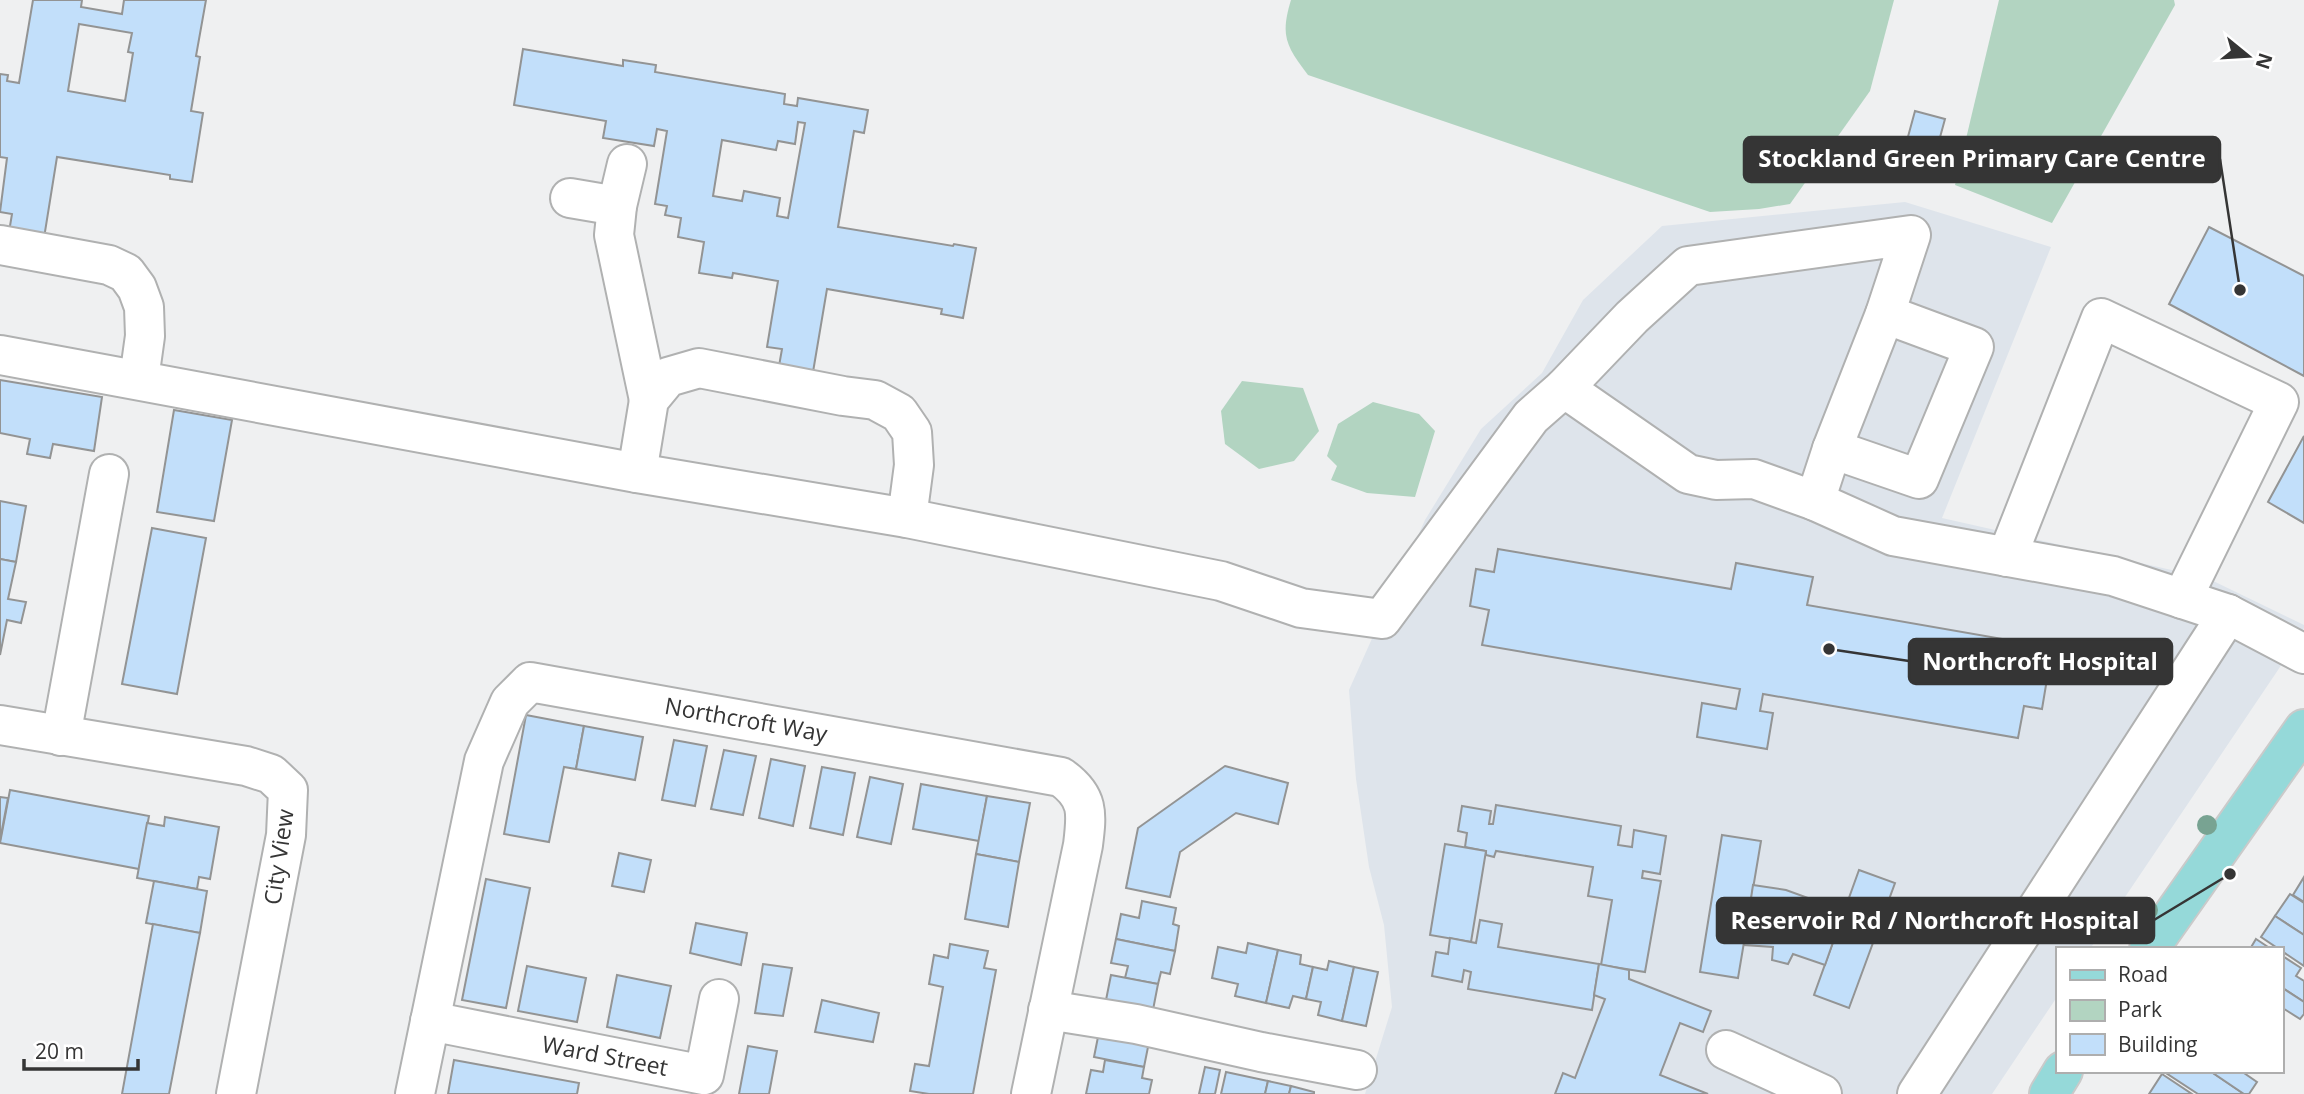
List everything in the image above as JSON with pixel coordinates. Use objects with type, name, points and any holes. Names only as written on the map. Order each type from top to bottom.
[{"type":"main road","points":[[2150,947],[2304,729]]},
{"type":"main road","points":[[2049,1094],[2062,1073]]},
{"type":"street","points":[[627,164],[617,206],[614,235],[649,400],[637,472]]},
{"type":"street","points":[[570,198],[617,206]]},
{"type":"street","points":[[0,355],[637,472],[907,517],[1221,581],[1301,608],[1382,619],[1531,417],[1688,266],[1911,235],[1885,314],[1815,500]]},
{"type":"street","points":[[0,245],[109,265],[126,273],[137,288],[144,307],[145,336],[139,379]]},
{"type":"street","points":[[1832,449],[1919,480],[1973,347],[1885,314]]},
{"type":"street","points":[[2007,557],[2101,318],[2279,402],[2182,598]]},
{"type":"street","points":[[649,400],[668,377],[699,368],[843,397],[875,400],[899,412],[912,432],[914,465],[907,517]]},
{"type":"street","points":[[1564,388],[1688,474],[1716,480],[1754,479],[1815,500],[1893,536],[2113,576],[2228,614],[2304,654]]},
{"type":"street","points":[[61,736],[108,474]]},
{"type":"street","points":[[1917,1094],[2228,614]]},
{"type":"street","name":"Northcroft Way","points":[[415,1094],[484,761],[510,702],[530,682],[1061,777],[1073,786],[1083,799],[1087,817],[1031,1094]]},
{"type":"street","name":"City View","points":[[0,725],[246,766],[271,774],[288,790],[286,835],[236,1094]]},
{"type":"street","name":"Ward Street","points":[[430,1021],[704,1075],[719,999]]},
{"type":"street","points":[[1048,1010],[1136,1024],[1357,1070]]},
{"type":"street","points":[[1726,1050],[1822,1094]]},
{"type":"shaded area","points":[[1905,202],[2051,247],[1942,518],[2207,578],[2304,625],[2278,670],[2091,947],[2056,947],[2056,998],[1992,1094],[1365,1094],[1392,1007],[1384,925],[1369,867],[1356,779],[1349,690],[1425,520],[1481,429],[1542,373],[1583,300],[1662,226]]},
{"type":"green space","points":[[1291,0],[1894,0],[1870,91],[1790,204],[1710,212],[1308,75],[1287,40],[1286,23]]},
{"type":"green space","points":[[1999,0],[2174,0],[2175,5],[2052,223],[1955,185]]},
{"type":"green space","points":[[1242,381],[1303,388],[1319,431],[1294,461],[1259,469],[1225,444],[1221,411]]},
{"type":"green space","points":[[1373,402],[1419,414],[1435,431],[1415,497],[1367,493],[1331,480],[1337,466],[1327,456],[1338,424]]},
{"type":"building","points":[[33,0],[82,0],[81,7],[122,14],[124,0],[206,0],[196,56],[200,57],[191,111],[203,113],[192,182],[170,179],[170,175],[57,157],[44,238],[9,232],[12,214],[0,212],[7,158],[0,157],[0,74],[8,75],[7,81],[19,83]],"holes":[[[79,24],[132,33],[128,52],[133,53],[125,101],[68,91]]]},
{"type":"building","points":[[523,49],[623,66],[623,60],[656,65],[655,72],[785,94],[784,104],[797,106],[798,98],[868,110],[864,133],[854,131],[838,227],[976,248],[963,318],[941,314],[942,309],[827,289],[813,372],[779,366],[782,349],[767,347],[778,281],[733,273],[732,278],[699,273],[704,242],[678,237],[681,218],[665,215],[667,206],[655,204],[667,131],[657,129],[654,146],[603,138],[606,121],[514,105]],"holes":[[[798,122],[805,123],[788,218],[777,216],[780,198],[744,191],[742,201],[713,196],[722,140],[776,150],[778,141],[795,144]]]},
{"type":"building","points":[[1915,111],[1945,119],[1930,174],[1900,166]]},
{"type":"building","points":[[2209,227],[2304,276],[2304,376],[2169,304]]},
{"type":"building","points":[[0,380],[102,397],[94,451],[53,444],[50,458],[27,454],[30,439],[0,433]]},
{"type":"building","points":[[174,410],[232,420],[214,521],[157,512]]},
{"type":"building","points":[[2304,436],[2304,523],[2268,502]]},
{"type":"building","points":[[0,501],[26,506],[16,562],[0,559]]},
{"type":"building","points":[[152,528],[206,538],[177,694],[122,684]]},
{"type":"building","points":[[1498,549],[1731,589],[1736,563],[1813,577],[1807,605],[2037,645],[2034,665],[2049,667],[2042,709],[2024,706],[2018,738],[1763,694],[1760,711],[1773,713],[1767,749],[1697,737],[1702,703],[1736,709],[1740,689],[1482,645],[1489,610],[1470,606],[1476,569],[1494,572]]},
{"type":"building","points":[[0,559],[16,562],[8,599],[26,602],[21,623],[7,620],[0,655]]},
{"type":"building","points":[[526,715],[584,726],[576,769],[564,767],[549,842],[504,834]]},
{"type":"building","points":[[584,726],[643,737],[635,780],[576,769]]},
{"type":"building","points":[[674,740],[707,746],[695,806],[662,800]]},
{"type":"building","points":[[724,750],[756,756],[743,815],[711,809]]},
{"type":"building","points":[[771,759],[805,766],[793,826],[759,818]]},
{"type":"building","points":[[1225,766],[1288,783],[1278,824],[1236,813],[1180,852],[1170,897],[1126,888],[1138,828]]},
{"type":"building","points":[[822,767],[855,773],[843,835],[810,828]]},
{"type":"building","points":[[870,777],[903,784],[891,844],[857,837]]},
{"type":"building","points":[[921,784],[987,796],[979,841],[913,829]]},
{"type":"building","points":[[10,790],[149,816],[139,869],[0,843]]},
{"type":"building","points":[[987,796],[1030,803],[1019,862],[976,854]]},
{"type":"building","points":[[0,797],[8,798],[0,840]]},
{"type":"building","points":[[1496,805],[1621,826],[1618,845],[1632,847],[1634,830],[1666,836],[1660,874],[1643,871],[1642,878],[1661,881],[1645,972],[1601,965],[1612,900],[1588,896],[1593,867],[1496,851],[1494,857],[1486,855],[1486,851],[1465,847],[1467,833],[1458,831],[1462,806],[1491,811],[1489,824],[1493,824]]},
{"type":"building","points":[[165,817],[219,827],[210,879],[199,877],[197,889],[137,878],[147,823],[164,826]]},
{"type":"building","points":[[1722,835],[1761,841],[1738,978],[1700,972]]},
{"type":"building","points":[[1445,844],[1486,851],[1471,942],[1430,935]]},
{"type":"building","points":[[619,853],[651,860],[644,892],[612,886]]},
{"type":"building","points":[[976,854],[1019,862],[1008,927],[965,919]]},
{"type":"building","points":[[1859,870],[1895,883],[1849,1008],[1814,995]]},
{"type":"building","points":[[2304,877],[2304,902],[2293,895]]},
{"type":"building","points":[[486,879],[530,888],[506,1008],[462,1000]]},
{"type":"building","points":[[154,881],[207,891],[200,933],[146,923]]},
{"type":"building","points":[[1753,885],[1786,890],[1844,911],[1825,965],[1793,954],[1788,964],[1772,960],[1773,947],[1744,945]]},
{"type":"building","points":[[2290,894],[2304,903],[2304,935],[2275,916]]},
{"type":"building","points":[[1142,901],[1176,908],[1173,924],[1179,926],[1175,951],[1116,939],[1121,914],[1139,918]]},
{"type":"building","points":[[2275,916],[2304,935],[2304,966],[2283,952],[2283,947],[2276,947],[2261,937]]},
{"type":"building","points":[[1480,920],[1502,924],[1498,947],[1599,964],[1592,1010],[1468,989],[1471,972],[1464,970],[1462,982],[1432,976],[1436,952],[1448,954],[1450,938],[1476,943]]},
{"type":"building","points":[[696,923],[747,933],[741,965],[690,953]]},
{"type":"building","points":[[153,924],[200,933],[169,1094],[122,1094]]},
{"type":"building","points":[[1116,939],[1175,951],[1170,974],[1161,972],[1158,984],[1125,978],[1128,966],[1111,963]]},
{"type":"building","points":[[2256,939],[2268,947],[2251,947]]},
{"type":"building","points":[[1248,943],[1278,950],[1266,1003],[1235,996],[1238,984],[1212,978],[1218,947],[1246,953]]},
{"type":"building","points":[[950,944],[988,951],[984,968],[996,970],[973,1094],[910,1091],[915,1064],[929,1066],[943,987],[929,984],[934,955],[948,958]]},
{"type":"building","points":[[1278,950],[1301,955],[1300,964],[1313,967],[1306,999],[1293,996],[1289,1008],[1266,1003]]},
{"type":"building","points":[[2283,956],[2301,968],[2296,976],[2304,981],[2304,1002],[2283,988]]},
{"type":"building","points":[[1329,961],[1354,967],[1342,1021],[1318,1015],[1321,1002],[1306,999],[1313,967],[1327,970]]},
{"type":"building","points":[[763,964],[792,968],[783,1016],[755,1013]]},
{"type":"building","points":[[1599,964],[1629,970],[1629,979],[1711,1011],[1703,1032],[1680,1023],[1660,1075],[1708,1094],[1555,1094],[1563,1073],[1575,1078],[1605,999],[1594,995]]},
{"type":"building","points":[[527,966],[586,978],[577,1022],[518,1011]]},
{"type":"building","points":[[1354,967],[1378,972],[1366,1026],[1342,1021]]},
{"type":"building","points":[[617,975],[671,986],[660,1038],[607,1027]]},
{"type":"building","points":[[1111,975],[1158,984],[1152,1015],[1105,1005]]},
{"type":"building","points":[[2283,988],[2304,1002],[2304,1014],[2300,1019],[2283,1008]]},
{"type":"building","points":[[822,1000],[879,1013],[873,1042],[815,1032]]},
{"type":"building","points":[[1100,1027],[1150,1037],[1144,1067],[1094,1057]]},
{"type":"building","points":[[748,1046],[777,1051],[769,1094],[739,1094]]},
{"type":"building","points":[[454,1060],[579,1083],[577,1094],[448,1094]]},
{"type":"building","points":[[1105,1060],[1144,1067],[1142,1078],[1152,1080],[1149,1094],[1086,1094],[1091,1070],[1103,1072]]},
{"type":"building","points":[[1205,1067],[1220,1070],[1215,1094],[1199,1094]]},
{"type":"building","points":[[1226,1072],[1268,1081],[1265,1094],[1221,1094]]},
{"type":"building","points":[[2166,1073],[2213,1073],[2244,1094],[2198,1094]]},
{"type":"building","points":[[2213,1073],[2244,1073],[2257,1082],[2249,1094],[2244,1094]]},
{"type":"building","points":[[2162,1074],[2192,1094],[2149,1094]]},
{"type":"building","points":[[1268,1081],[1291,1086],[1289,1094],[1265,1094]]},
{"type":"building","points":[[1291,1086],[1314,1092],[1314,1094],[1289,1094]]},
{"type":"place","name":"Stockland Green Primary Care Centre","points":[[2240,290]]},
{"type":"place","name":"Northcroft Hospital","points":[[1829,649]]},
{"type":"place","name":"Reservoir Rd / Northcroft Hospital","points":[[2230,874]]}]
